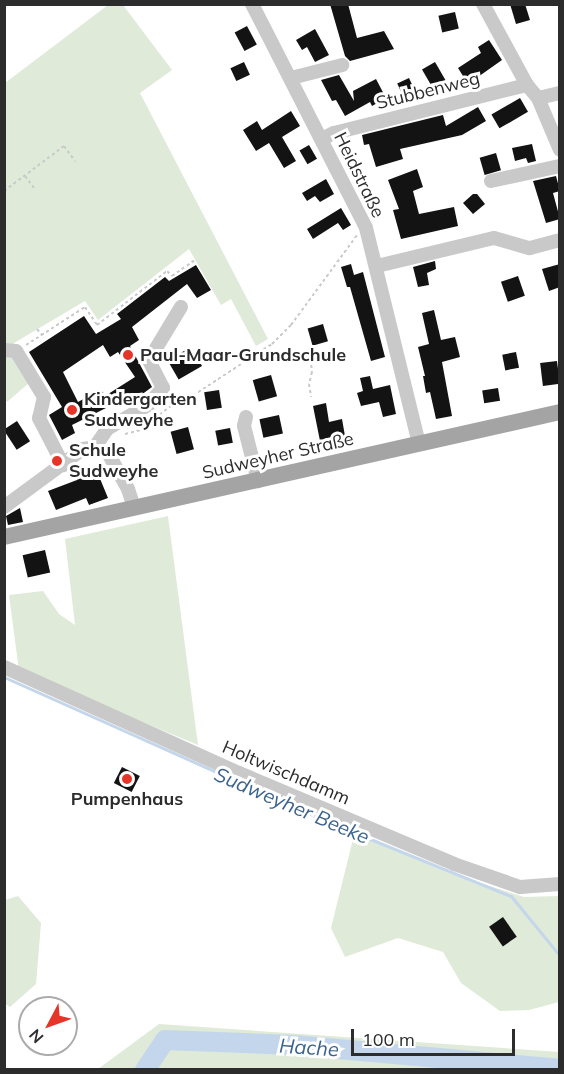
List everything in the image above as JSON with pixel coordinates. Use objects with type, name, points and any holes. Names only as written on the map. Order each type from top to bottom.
[{"type":"main road","name":"Sudweyher Straße","points":[[4,537],[560,412]]},
{"type":"street","name":"Heidstraße","points":[[252,4],[361,214],[377,266],[419,444]]},
{"type":"street","points":[[483,4],[527,85],[538,98],[560,150]]},
{"type":"street","points":[[291,78],[342,65]]},
{"type":"street","name":"Stubbenweg","points":[[322,139],[334,133],[527,85]]},
{"type":"street","points":[[538,98],[560,93]]},
{"type":"street","points":[[491,181],[560,166]]},
{"type":"street","points":[[377,266],[494,238],[530,248],[560,240]]},
{"type":"street","points":[[95,447],[106,429],[148,405],[163,388],[148,360],[181,306]]},
{"type":"street","points":[[10,351],[44,397],[39,418],[63,465]]},
{"type":"street","points":[[246,417],[244,426],[258,481]]},
{"type":"street","points":[[4,507],[83,449],[95,447],[108,453],[134,508]]},
{"type":"street","name":"Holtwischdamm","points":[[4,667],[239,773],[454,864],[520,887],[560,884]]},
{"type":"path","points":[[4,191],[64,146],[75,161]]},
{"type":"path","points":[[25,176],[34,188]]},
{"type":"path","points":[[124,434],[141,430],[169,407],[183,402],[272,344],[291,326],[360,231],[363,240]]},
{"type":"path","points":[[10,351],[42,335],[85,307],[97,325],[167,271],[172,276],[196,259]]},
{"type":"path","points":[[37,329],[42,335]]},
{"type":"path","points":[[309,347],[312,372],[309,384],[311,397]]},
{"type":"green space","points":[[108,5],[123,5],[172,70],[140,93],[268,339],[256,346],[231,299],[221,305],[189,249],[98,320],[85,301],[14,343],[17,366],[29,383],[7,402],[5,398],[5,83]]},
{"type":"green space","points":[[168,516],[198,745],[19,671],[9,595],[43,591],[59,614],[75,625],[65,539]]},
{"type":"green space","points":[[355,831],[458,876],[524,897],[559,896],[559,1002],[529,1010],[500,1011],[461,983],[443,952],[398,938],[345,957],[331,928]]},
{"type":"green space","points":[[18,896],[41,923],[36,984],[22,996],[18,996],[18,1000],[10,1007],[4,1003],[5,900]]},
{"type":"green space","points":[[159,1024],[559,1052],[559,1069],[98,1069]]},
{"type":"building","points":[[330,4],[348,4],[357,38],[384,31],[394,49],[350,61],[345,56]]},
{"type":"building","points":[[510,4],[525,4],[530,20],[516,24]]},
{"type":"building","points":[[455,12],[459,29],[442,32],[438,16]]},
{"type":"building","points":[[247,26],[257,45],[244,51],[235,33]]},
{"type":"building","points":[[315,29],[329,55],[315,62],[307,47],[302,50],[296,40]]},
{"type":"building","points":[[489,40],[502,60],[468,84],[458,68],[481,53],[478,47]]},
{"type":"building","points":[[244,62],[250,75],[236,81],[230,68]]},
{"type":"building","points":[[435,62],[447,83],[434,90],[422,70]]},
{"type":"building","points":[[339,75],[354,101],[353,91],[376,79],[386,98],[372,106],[370,102],[345,116],[336,100],[332,101],[321,80]]},
{"type":"building","points":[[409,78],[417,95],[405,101],[397,83]]},
{"type":"building","points":[[520,98],[528,112],[499,128],[491,115]]},
{"type":"building","points":[[478,107],[486,121],[462,135],[400,149],[403,159],[376,167],[369,144],[364,145],[362,135],[443,115],[446,126]]},
{"type":"building","points":[[291,111],[300,126],[282,137],[296,161],[284,168],[269,143],[256,151],[243,130],[257,121],[262,130]]},
{"type":"building","points":[[532,144],[536,161],[528,163],[526,158],[515,161],[512,148]]},
{"type":"building","points":[[309,145],[317,159],[307,164],[299,150]]},
{"type":"building","points":[[496,153],[501,170],[485,175],[480,158]]},
{"type":"building","points":[[417,169],[423,187],[413,191],[419,214],[454,207],[458,226],[401,239],[393,210],[399,209],[388,180]]},
{"type":"building","points":[[556,176],[560,191],[553,193],[560,219],[546,223],[533,181]]},
{"type":"building","points":[[326,179],[334,194],[320,202],[315,196],[307,201],[302,193]]},
{"type":"building","points":[[473,194],[477,194],[485,204],[473,214],[463,203]]},
{"type":"building","points":[[341,208],[351,225],[343,230],[338,223],[313,239],[307,229]]},
{"type":"building","points":[[435,261],[436,269],[427,273],[429,285],[418,287],[413,267]]},
{"type":"building","points":[[351,264],[354,275],[363,272],[385,357],[371,361],[350,287],[347,287],[341,267]]},
{"type":"building","points":[[560,264],[560,287],[549,291],[542,269]]},
{"type":"building","points":[[196,265],[211,290],[197,298],[187,284],[132,327],[139,340],[130,346],[152,387],[126,406],[122,400],[72,425],[75,433],[62,440],[49,415],[62,407],[29,352],[84,316],[96,334],[121,319],[117,314],[165,277],[169,281]],"holes":[[[103,345],[110,357],[118,352],[135,377],[105,396],[101,389],[78,402],[63,372]]]},
{"type":"building","points":[[518,276],[525,296],[508,302],[501,282]]},
{"type":"building","points":[[434,310],[441,340],[455,337],[460,357],[442,362],[452,416],[436,419],[430,392],[426,393],[423,376],[425,376],[418,347],[429,344],[422,313]]},
{"type":"building","points":[[323,324],[328,341],[313,346],[308,328]]},
{"type":"building","points":[[191,347],[202,366],[179,380],[168,360]]},
{"type":"building","points":[[516,352],[519,368],[505,370],[502,355]]},
{"type":"building","points":[[557,361],[560,384],[543,386],[540,363]]},
{"type":"building","points":[[271,375],[277,396],[259,401],[253,380]]},
{"type":"building","points":[[370,376],[373,389],[390,385],[396,414],[383,417],[379,402],[361,406],[357,393],[363,391],[360,378]]},
{"type":"building","points":[[498,388],[500,401],[484,403],[482,391]]},
{"type":"building","points":[[219,390],[222,408],[207,410],[204,392]]},
{"type":"building","points":[[326,403],[329,422],[342,419],[345,436],[320,441],[313,406]]},
{"type":"building","points":[[279,415],[283,434],[263,438],[259,419]]},
{"type":"building","points":[[17,421],[30,441],[17,450],[4,429]]},
{"type":"building","points":[[188,427],[194,449],[177,454],[171,432]]},
{"type":"building","points":[[230,428],[233,443],[218,446],[215,431]]},
{"type":"building","points":[[96,469],[108,498],[89,505],[86,498],[56,510],[48,491],[77,480],[76,476]]},
{"type":"building","points":[[20,508],[23,522],[8,525],[6,516]]},
{"type":"building","points":[[45,550],[50,572],[28,578],[23,555]]},
{"type":"building","name":"Pumpenhaus","points":[[122,767],[140,776],[132,792],[114,783]]},
{"type":"building","points":[[503,917],[517,937],[503,946],[489,927]]},
{"type":"waterway","name":"Sudweyher Beeke","points":[[4,677],[321,819],[511,896],[560,956]]},
{"type":"waterway","name":"Hache","points":[[145,1070],[165,1040],[293,1045],[560,1069]]},
{"type":"place","name":"Paul-Maar-Grundschule","points":[[128,355]]},
{"type":"place","name":"Kindergarten Sudweyhe","points":[[72,410]]},
{"type":"place","name":"Schule Sudweyhe","points":[[57,461]]},
{"type":"place","name":"Pumpenhaus","points":[[127,779]]}]
